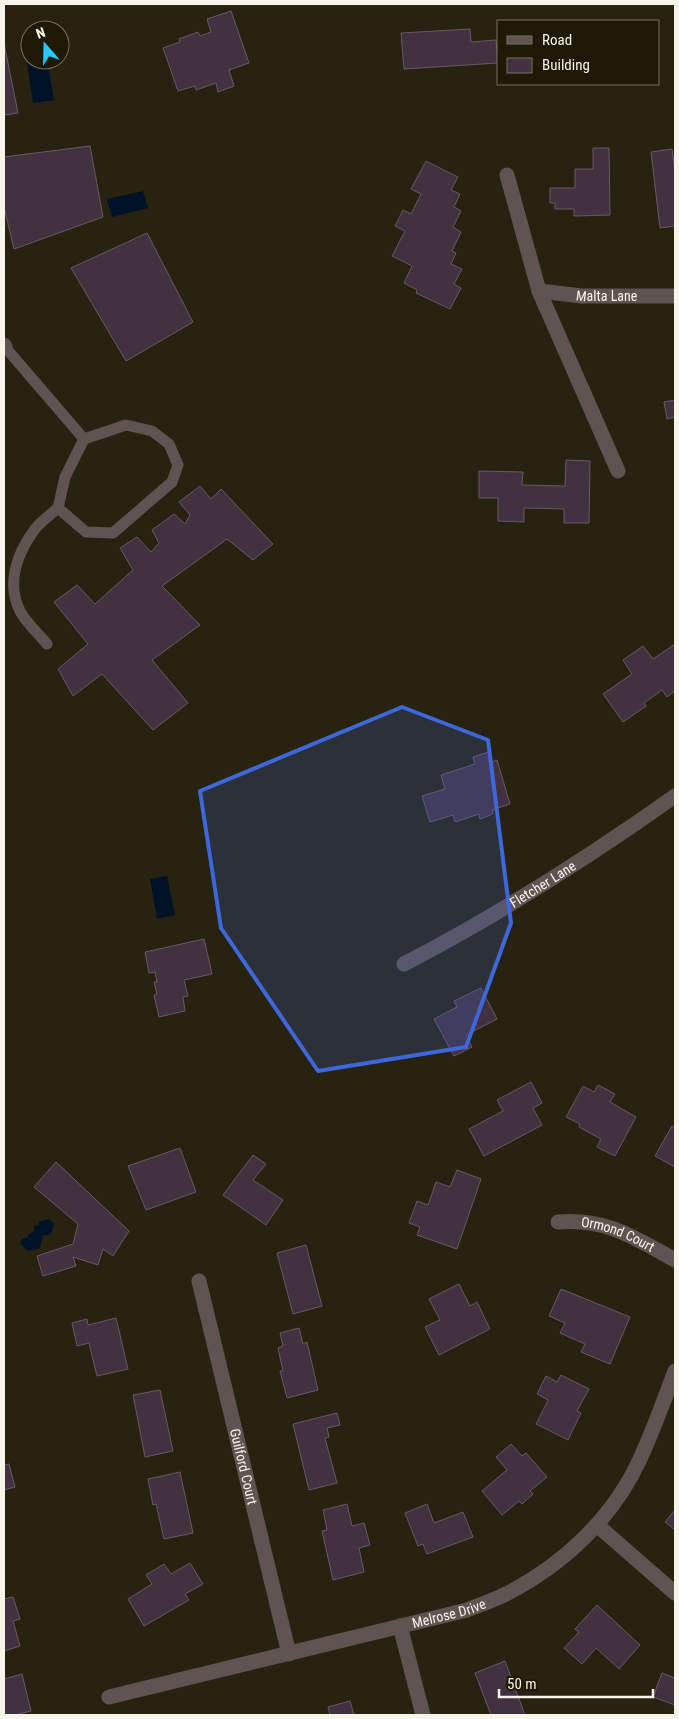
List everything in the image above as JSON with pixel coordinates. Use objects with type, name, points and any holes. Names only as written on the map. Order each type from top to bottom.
[{"type":"street","points":[[507,175],[538,291],[618,471]]},
{"type":"street","name":"Malta Lane","points":[[538,291],[582,296],[675,296]]},
{"type":"street","name":"Fletcher Lane","points":[[404,964],[513,901],[628,829],[675,796]]},
{"type":"street","name":"Ormond Court","points":[[558,1222],[596,1223],[619,1230],[675,1260]]},
{"type":"street","name":"Guilford Court","points":[[199,1281],[288,1654]]},
{"type":"street","name":"Melrose Drive","points":[[109,1698],[467,1610],[505,1595],[538,1576],[568,1554],[597,1525],[623,1490],[640,1459],[675,1371]]},
{"type":"street","points":[[597,1525],[675,1593]]},
{"type":"street","points":[[400,1626],[423,1715]]},
{"type":"lane","points":[[5,346],[84,439]]},
{"type":"lane","points":[[47,644],[20,613],[13,580],[17,560],[36,529],[58,508],[65,477],[84,439],[126,425],[152,431],[169,444],[178,465],[172,482],[113,533],[86,532],[58,508]]},
{"type":"highlighted area","points":[[402,707],[488,740],[511,923],[466,1047],[318,1071],[221,928],[200,791]]},
{"type":"water","points":[[28,70],[49,70],[54,100],[33,103]]},
{"type":"water","points":[[143,191],[148,208],[112,217],[107,199]]},
{"type":"water","points":[[167,876],[175,915],[157,919],[150,879]]},
{"type":"water","points":[[49,1219],[54,1224],[51,1234],[43,1236],[40,1248],[28,1251],[20,1244],[22,1239],[27,1238],[34,1231],[34,1226],[39,1225],[39,1222]]},
{"type":"building","points":[[231,11],[249,63],[229,70],[234,86],[218,92],[216,83],[196,90],[195,86],[178,91],[163,48],[180,42],[179,39],[198,32],[200,36],[211,32],[207,19]]},
{"type":"building","points":[[470,29],[471,42],[496,40],[497,63],[404,69],[401,33]]},
{"type":"building","points":[[4,43],[18,113],[4,115]]},
{"type":"building","points":[[90,146],[103,217],[14,249],[4,207],[4,157]]},
{"type":"building","points":[[593,148],[609,148],[610,215],[574,216],[574,209],[555,209],[555,203],[550,203],[550,188],[575,188],[575,169],[593,169]]},
{"type":"building","points":[[672,149],[675,171],[675,226],[660,228],[651,152]]},
{"type":"building","points":[[426,161],[458,177],[451,190],[460,194],[454,207],[461,211],[453,227],[461,232],[452,251],[456,253],[451,264],[462,269],[454,284],[461,288],[450,309],[416,293],[417,290],[404,283],[412,266],[392,256],[405,231],[395,226],[403,210],[411,214],[421,194],[411,189]]},
{"type":"building","points":[[147,233],[193,322],[126,361],[71,268]]},
{"type":"building","points":[[675,400],[675,417],[667,419],[664,402]]},
{"type":"building","points":[[566,460],[590,461],[589,523],[564,523],[564,509],[524,508],[524,522],[498,521],[498,498],[479,498],[479,471],[523,472],[522,485],[565,486]]},
{"type":"building","points":[[200,486],[211,499],[221,489],[273,544],[253,560],[227,539],[162,586],[200,625],[152,660],[188,703],[153,730],[102,674],[73,696],[58,669],[88,644],[54,602],[77,585],[95,604],[133,570],[120,548],[137,537],[151,552],[159,543],[152,530],[174,514],[185,524],[190,515],[179,502]]},
{"type":"building","points":[[675,644],[675,691],[667,697],[662,690],[644,703],[646,706],[623,722],[603,694],[632,674],[623,660],[643,646],[653,659]]},
{"type":"building","points":[[489,752],[492,762],[497,760],[510,804],[492,810],[493,814],[480,819],[479,814],[455,822],[453,815],[430,822],[422,796],[445,789],[441,775],[475,764],[473,757]]},
{"type":"building","points":[[204,939],[212,974],[184,980],[188,996],[183,997],[185,1011],[159,1017],[154,995],[157,994],[154,982],[157,982],[155,972],[149,973],[145,952]]},
{"type":"building","points":[[481,988],[497,1019],[466,1035],[472,1047],[454,1056],[434,1019],[457,1007],[454,1001]]},
{"type":"building","points":[[531,1082],[542,1103],[533,1108],[542,1125],[484,1156],[469,1129],[503,1111],[497,1100]]},
{"type":"building","points":[[598,1085],[615,1094],[610,1102],[636,1117],[615,1156],[597,1147],[601,1139],[579,1127],[580,1124],[566,1117],[583,1086],[594,1092]]},
{"type":"building","points":[[672,1126],[675,1128],[675,1167],[655,1156]]},
{"type":"building","points":[[180,1148],[196,1192],[146,1210],[128,1166]]},
{"type":"building","points":[[253,1155],[266,1164],[253,1180],[283,1200],[266,1225],[223,1195]]},
{"type":"building","points":[[56,1162],[129,1231],[113,1256],[103,1249],[98,1265],[73,1257],[76,1266],[43,1276],[37,1256],[73,1244],[78,1224],[34,1187]]},
{"type":"building","points":[[457,1170],[481,1179],[457,1249],[417,1235],[420,1227],[409,1223],[417,1201],[428,1205],[436,1182],[450,1187]]},
{"type":"building","points":[[306,1245],[322,1306],[293,1314],[277,1253]]},
{"type":"building","points":[[459,1284],[470,1306],[477,1302],[490,1329],[439,1355],[425,1327],[440,1320],[429,1299]]},
{"type":"building","points":[[561,1289],[630,1317],[610,1364],[581,1352],[585,1344],[560,1333],[565,1323],[549,1316]]},
{"type":"building","points":[[116,1318],[128,1369],[97,1376],[89,1343],[77,1346],[72,1323],[87,1319],[88,1325]]},
{"type":"building","points":[[299,1328],[303,1344],[307,1342],[318,1390],[287,1398],[280,1371],[283,1371],[278,1348],[283,1346],[280,1333]]},
{"type":"building","points":[[561,1375],[589,1389],[577,1411],[581,1413],[568,1440],[536,1424],[548,1400],[537,1394],[546,1376],[557,1382]]},
{"type":"building","points":[[160,1390],[173,1451],[145,1457],[133,1395]]},
{"type":"building","points":[[337,1413],[340,1425],[327,1428],[329,1437],[325,1438],[337,1483],[309,1490],[293,1424]]},
{"type":"building","points":[[511,1444],[522,1456],[526,1453],[547,1477],[530,1491],[533,1494],[522,1504],[519,1501],[502,1515],[482,1491],[507,1470],[496,1457]]},
{"type":"building","points":[[9,1464],[15,1487],[4,1490],[4,1465]]},
{"type":"building","points":[[180,1472],[193,1533],[164,1539],[156,1504],[153,1505],[148,1479]]},
{"type":"building","points":[[347,1504],[352,1526],[364,1523],[370,1545],[359,1548],[364,1572],[333,1580],[322,1531],[327,1530],[323,1510]]},
{"type":"building","points":[[427,1504],[434,1523],[463,1512],[473,1537],[427,1554],[423,1544],[418,1546],[405,1513]]},
{"type":"building","points":[[675,1510],[675,1530],[665,1522]]},
{"type":"building","points":[[190,1563],[203,1584],[185,1594],[189,1600],[144,1626],[128,1599],[152,1584],[146,1575],[164,1564],[171,1574]]},
{"type":"building","points":[[13,1597],[20,1619],[13,1621],[20,1646],[4,1651],[4,1599]]},
{"type":"building","points":[[597,1605],[640,1645],[619,1669],[596,1648],[582,1664],[564,1648],[579,1632],[575,1629]]},
{"type":"building","points":[[505,1661],[525,1715],[491,1715],[475,1673]]},
{"type":"building","points":[[662,1673],[675,1678],[675,1705],[653,1697]]},
{"type":"building","points":[[22,1674],[31,1711],[15,1715],[4,1715],[4,1679]]},
{"type":"building","points":[[350,1701],[354,1715],[330,1715],[328,1707]]}]
